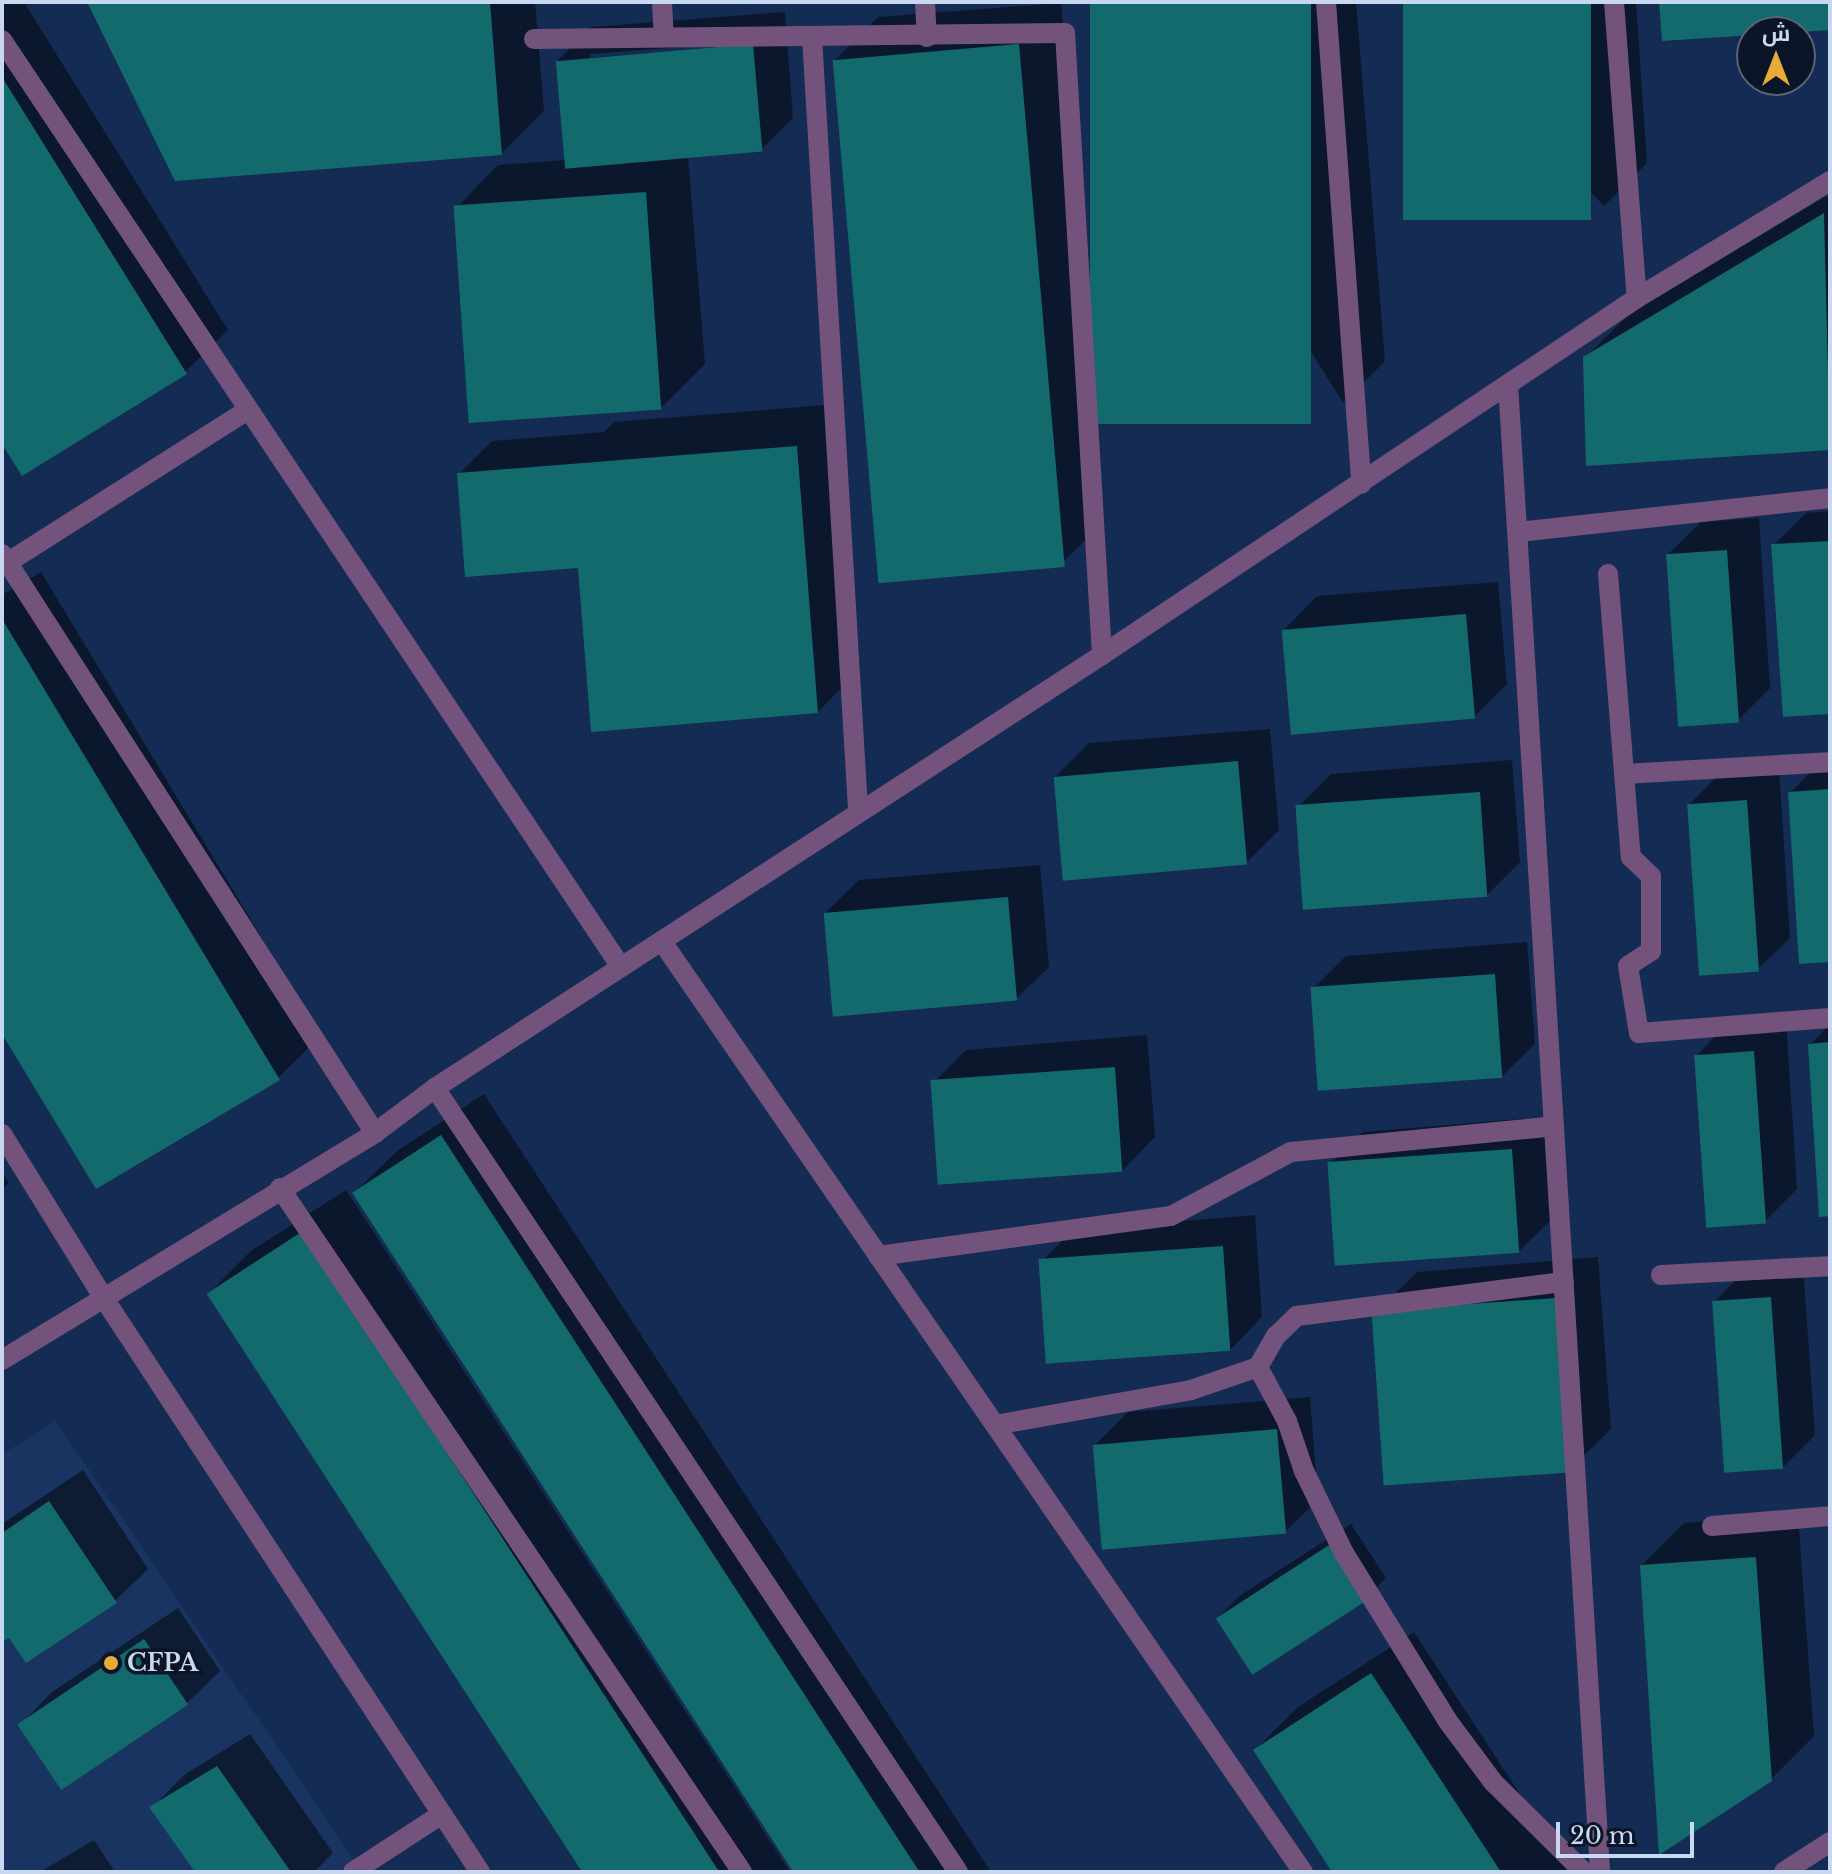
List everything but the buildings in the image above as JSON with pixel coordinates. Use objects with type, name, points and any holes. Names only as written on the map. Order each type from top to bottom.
[{"type":"street","points":[[662,2],[664,37]]},
{"type":"street","points":[[925,2],[927,37]]},
{"type":"street","points":[[1326,2],[1361,484]]},
{"type":"street","points":[[1614,2],[1637,298]]},
{"type":"street","points":[[534,39],[927,37],[1065,33],[1102,655]]},
{"type":"street","points":[[812,37],[858,810]]},
{"type":"street","points":[[2,40],[246,411],[621,967]]},
{"type":"street","points":[[2,1360],[105,1300],[280,1188],[375,1133],[435,1088],[663,943],[858,810],[1102,655],[1637,298],[1830,181]]},
{"type":"street","points":[[1508,384],[1600,1872]]},
{"type":"street","points":[[246,411],[4,561],[375,1133]]},
{"type":"street","points":[[1518,532],[1830,498]]},
{"type":"street","points":[[1608,574],[1631,857],[1651,876],[1651,951],[1628,966],[1639,1033],[1830,1018]]},
{"type":"street","points":[[1624,774],[1830,762]]},
{"type":"street","points":[[663,943],[1303,1872]]},
{"type":"street","points":[[435,1088],[958,1872]]},
{"type":"street","points":[[878,1256],[1171,1216],[1291,1152],[1554,1126]]},
{"type":"street","points":[[2,1134],[105,1300],[480,1872]]},
{"type":"street","points":[[280,1188],[742,1872]]},
{"type":"street","points":[[1661,1275],[1830,1266]]},
{"type":"street","points":[[995,1425],[1191,1390],[1258,1367],[1276,1336],[1297,1316],[1564,1282]]},
{"type":"street","points":[[1258,1367],[1287,1421],[1304,1471],[1344,1553],[1447,1720],[1493,1782],[1584,1872]]},
{"type":"street","points":[[1712,1526],[1830,1516]]},
{"type":"street","points":[[353,1872],[442,1814]]},
{"type":"street","points":[[1784,1872],[1830,1842]]},
{"type":"shaded area","name":"CFPA","points":[[56,1421],[362,1872],[2,1872],[2,1454]]},
{"type":"place","name":"CFPA","points":[[111,1663]]}]
